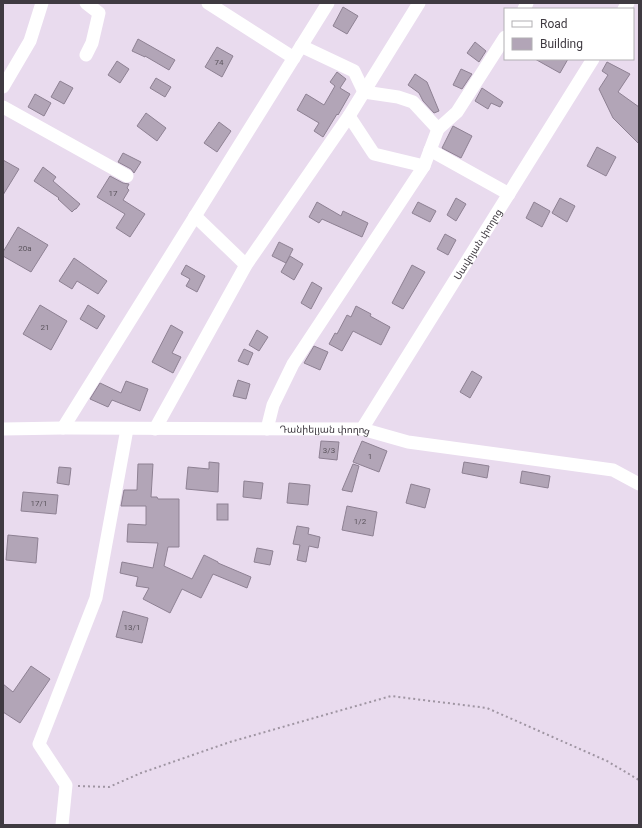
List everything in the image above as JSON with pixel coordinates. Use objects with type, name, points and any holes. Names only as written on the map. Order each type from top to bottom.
[{"type":"street","points":[[3,87],[30,41],[42,3]]},
{"type":"street","points":[[86,3],[99,13],[92,43],[86,55]]},
{"type":"street","points":[[208,3],[294,58]]},
{"type":"street","points":[[63,428],[328,3]]},
{"type":"street","points":[[155,429],[246,265],[349,116],[419,3]]},
{"type":"street","points":[[267,429],[273,405],[293,364],[424,166],[438,129],[456,112],[504,39]]},
{"type":"street","points":[[301,46],[354,71],[364,92]]},
{"type":"street","name":"Սավոյան փողոց","points":[[362,429],[592,60]]},
{"type":"street","points":[[364,92],[398,97],[413,102],[438,129]]},
{"type":"street","points":[[3,107],[127,176]]},
{"type":"street","points":[[349,116],[374,154],[424,166]]},
{"type":"street","points":[[430,150],[509,194]]},
{"type":"street","points":[[195,216],[246,265]]},
{"type":"street","name":"Դանիելյան փողոց","points":[[3,429],[362,429],[408,442],[613,470],[639,484]]},
{"type":"street","points":[[62,825],[66,785],[39,744],[96,598],[127,429]]},
{"type":"path","points":[[66,785],[110,788],[141,773],[230,742],[391,696],[487,708],[607,761],[639,780]]},
{"type":"building","points":[[343,7],[358,16],[347,34],[333,26]]},
{"type":"building","points":[[138,39],[175,60],[169,70],[145,56],[132,51]]},
{"type":"building","points":[[475,42],[486,51],[479,62],[467,53]]},
{"type":"building","points":[[217,47],[233,56],[222,77],[205,67]]},
{"type":"building","points":[[537,60],[567,60],[560,73]]},
{"type":"building","points":[[117,61],[129,69],[120,83],[108,75]]},
{"type":"building","points":[[607,62],[630,74],[618,92],[639,107],[639,144],[613,118],[599,89],[608,75],[602,71]]},
{"type":"building","points":[[461,69],[472,74],[462,89],[453,85]]},
{"type":"building","points":[[337,72],[346,79],[340,88],[350,94],[323,137],[314,131],[319,123],[297,110],[306,94],[324,105],[335,86],[330,82]]},
{"type":"building","points":[[415,74],[427,82],[439,111],[434,113],[423,101],[419,93],[408,85]]},
{"type":"building","points":[[156,78],[171,87],[165,97],[150,88]]},
{"type":"building","points":[[60,81],[73,88],[64,104],[51,97]]},
{"type":"building","points":[[482,88],[503,102],[500,107],[491,103],[488,109],[475,101]]},
{"type":"building","points":[[35,94],[51,103],[44,116],[28,107]]},
{"type":"building","points":[[146,113],[166,128],[157,141],[137,126]]},
{"type":"building","points":[[219,122],[231,131],[217,152],[204,143]]},
{"type":"building","points":[[453,126],[472,136],[461,158],[442,148]]},
{"type":"building","points":[[597,147],[616,157],[606,176],[587,166]]},
{"type":"building","points":[[123,153],[141,162],[134,173],[131,169],[118,162]]},
{"type":"building","points":[[3,160],[19,169],[3,195]]},
{"type":"building","points":[[43,167],[56,177],[53,181],[80,204],[72,212],[58,199],[59,198],[34,181]]},
{"type":"building","points":[[110,176],[123,183],[129,184],[127,188],[129,190],[123,200],[145,214],[130,237],[116,228],[125,214],[97,197]]},
{"type":"building","points":[[456,198],[466,204],[456,221],[447,215]]},
{"type":"building","points":[[560,198],[575,206],[567,222],[552,213]]},
{"type":"building","points":[[317,202],[341,216],[343,211],[368,223],[362,237],[322,219],[319,223],[309,217]]},
{"type":"building","points":[[418,202],[436,211],[430,222],[412,213]]},
{"type":"building","points":[[534,202],[550,211],[542,227],[526,218]]},
{"type":"building","points":[[18,227],[48,245],[31,272],[3,256],[3,252]]},
{"type":"building","points":[[445,234],[456,240],[448,255],[437,249]]},
{"type":"building","points":[[279,242],[293,249],[286,263],[272,256]]},
{"type":"building","points":[[290,256],[303,264],[294,280],[281,272]]},
{"type":"building","points":[[74,258],[107,281],[98,294],[77,281],[72,289],[59,281]]},
{"type":"building","points":[[186,265],[205,276],[197,292],[186,286],[190,279],[181,274]]},
{"type":"building","points":[[412,265],[425,272],[403,309],[392,303]]},
{"type":"building","points":[[312,282],[322,288],[311,309],[301,303]]},
{"type":"building","points":[[40,305],[67,321],[51,350],[23,334]]},
{"type":"building","points":[[88,305],[105,316],[97,329],[80,319]]},
{"type":"building","points":[[356,306],[390,327],[381,345],[353,331],[342,351],[329,344],[335,333],[337,334],[347,315],[351,317]]},
{"type":"building","points":[[171,325],[183,332],[172,353],[181,357],[173,373],[152,362]]},
{"type":"building","points":[[257,330],[268,337],[259,351],[249,345]]},
{"type":"building","points":[[314,346],[328,352],[320,370],[304,363]]},
{"type":"building","points":[[244,349],[253,353],[248,365],[238,361]]},
{"type":"building","points":[[472,371],[482,377],[470,398],[460,392]]},
{"type":"building","points":[[238,380],[250,384],[246,399],[233,396]]},
{"type":"building","points":[[126,381],[148,389],[140,411],[112,400],[108,407],[90,399],[100,383],[121,393]]},
{"type":"building","points":[[321,441],[339,442],[337,460],[319,458]]},
{"type":"building","points":[[362,441],[387,451],[379,472],[353,462]]},
{"type":"building","points":[[209,462],[219,463],[218,492],[186,489],[188,467],[209,469]]},
{"type":"building","points":[[464,462],[489,466],[487,478],[462,473]]},
{"type":"building","points":[[138,464],[153,464],[151,497],[157,497],[158,499],[179,499],[179,547],[168,547],[164,566],[192,579],[204,555],[218,563],[251,577],[247,588],[213,574],[201,598],[182,589],[170,613],[143,599],[149,588],[136,586],[138,577],[120,573],[122,562],[153,568],[158,543],[127,542],[128,524],[146,525],[146,506],[121,506],[124,490],[137,490]]},
{"type":"building","points":[[353,464],[359,466],[352,492],[342,490]]},
{"type":"building","points":[[59,467],[71,468],[69,485],[57,483]]},
{"type":"building","points":[[522,471],[550,476],[548,488],[520,483]]},
{"type":"building","points":[[244,481],[263,483],[261,499],[243,497]]},
{"type":"building","points":[[289,483],[310,485],[308,505],[287,503]]},
{"type":"building","points":[[411,484],[430,489],[425,508],[406,503]]},
{"type":"building","points":[[23,492],[58,495],[56,514],[21,511]]},
{"type":"building","points":[[217,504],[228,504],[228,520],[217,520]]},
{"type":"building","points":[[347,506],[377,512],[373,536],[342,530]]},
{"type":"building","points":[[297,526],[309,528],[308,534],[320,537],[318,548],[309,546],[306,562],[297,560],[300,545],[293,544]]},
{"type":"building","points":[[8,535],[38,538],[36,563],[6,560]]},
{"type":"building","points":[[257,548],[273,551],[270,565],[254,562]]},
{"type":"building","points":[[123,611],[148,618],[142,643],[116,637]]},
{"type":"building","points":[[31,666],[50,679],[20,723],[3,712],[3,684],[13,692]]}]
